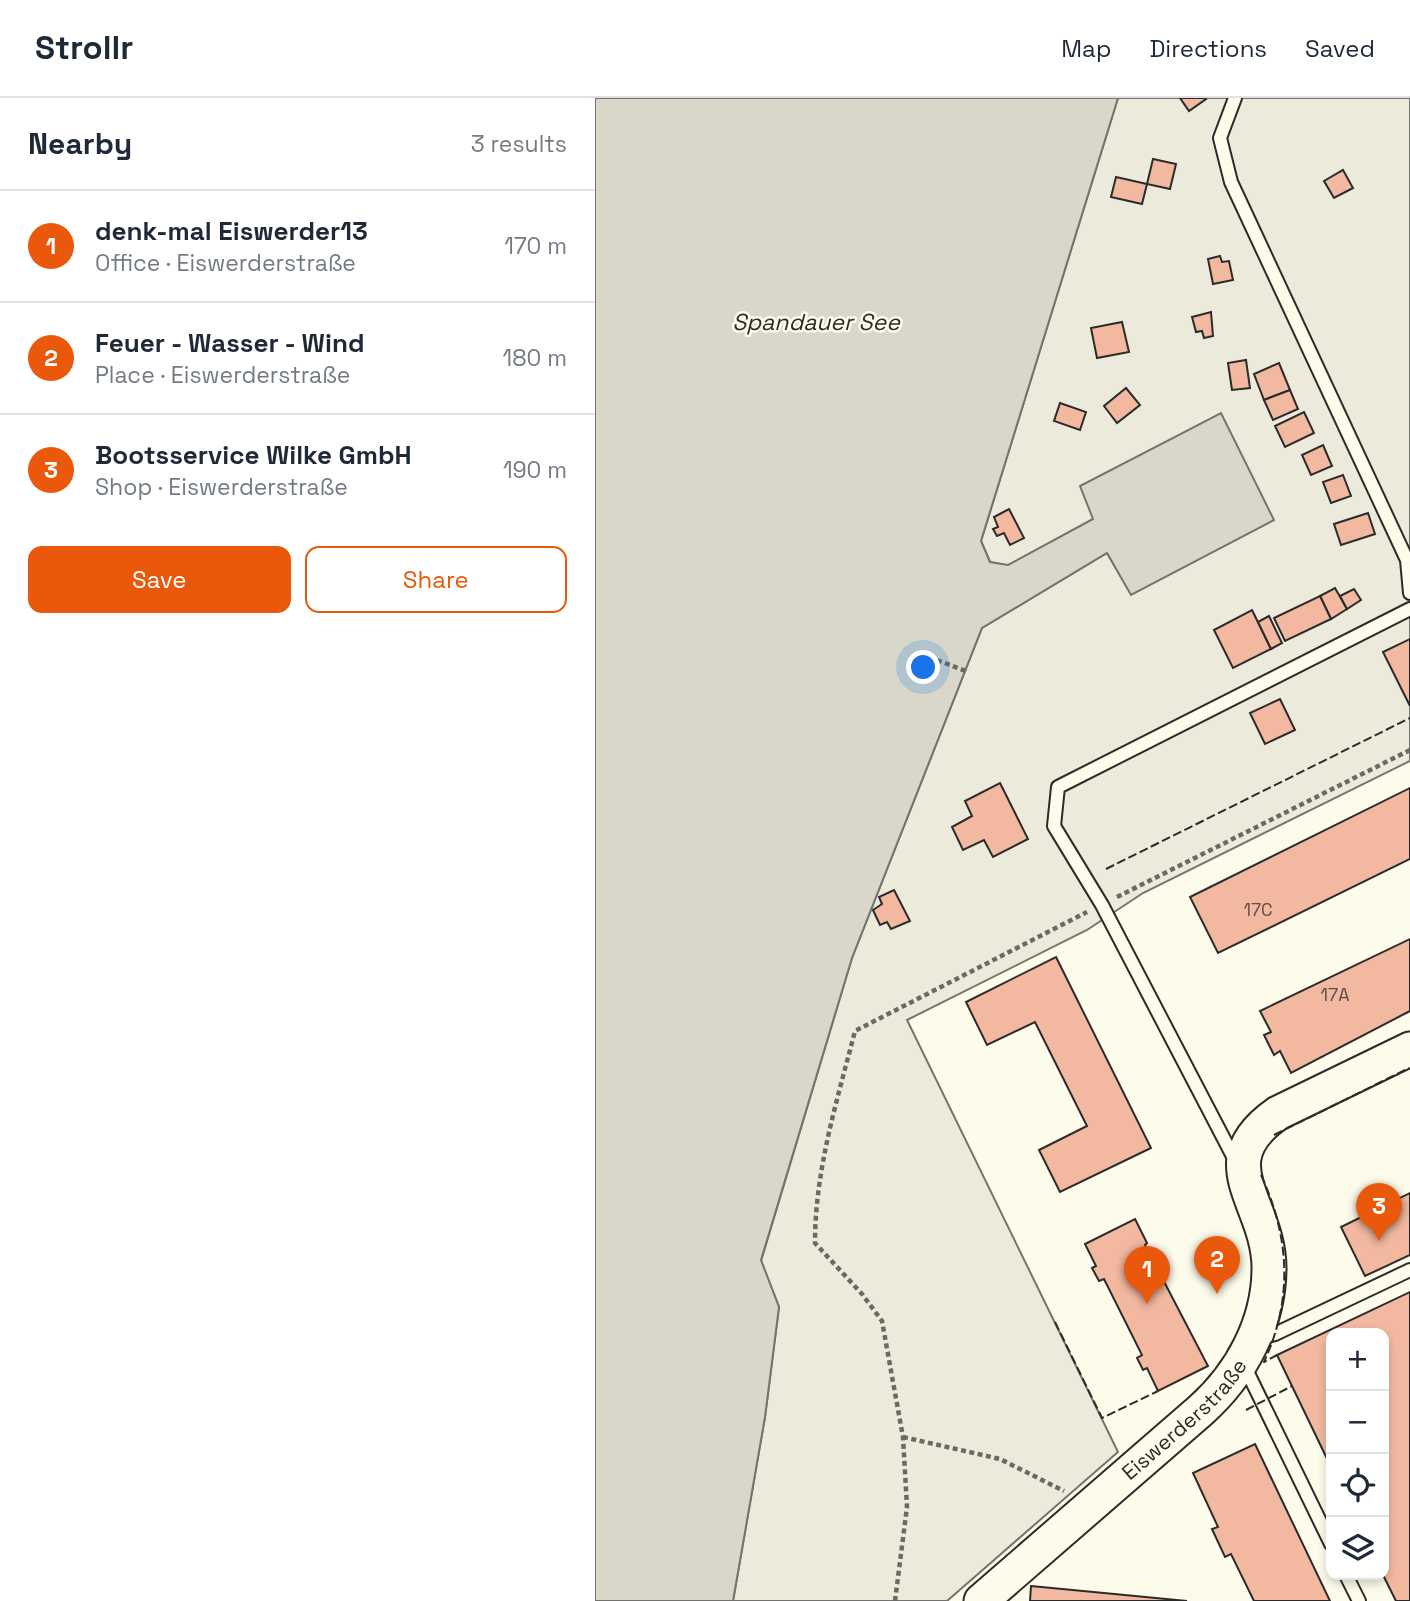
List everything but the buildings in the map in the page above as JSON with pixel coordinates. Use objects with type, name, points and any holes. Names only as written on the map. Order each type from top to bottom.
[{"type":"street","name":"Eiswerderstraße","points":[[981,1601],[1213,1399],[1235,1375],[1248,1351],[1264,1304],[1269,1268],[1265,1241],[1245,1180],[1243,1158],[1247,1142],[1259,1126],[1278,1113],[1410,1049]]},
{"type":"lane","points":[[1235,98],[1220,138],[1231,182],[1407,560],[1410,593]]},
{"type":"lane","name":"Eiswerderstraße","points":[[1245,1180],[1102,905],[1054,825],[1058,787],[1410,609]]},
{"type":"lane","points":[[1326,1532],[1248,1351],[1275,1334],[1410,1270]]},
{"type":"lane","points":[[1348,1580],[1359,1601]]},
{"type":"path","points":[[929,657],[966,671]]},
{"type":"path","points":[[895,1601],[907,1507],[903,1437],[882,1321],[862,1294],[815,1243],[815,1206],[825,1148],[855,1031],[1410,750]]},
{"type":"path","points":[[903,1437],[1000,1459],[1074,1496]]},
{"type":"shaded area","points":[[1118,98],[1410,98],[1410,761],[1143,893],[1087,930],[907,1020],[1118,1452],[947,1601],[733,1601],[765,1417],[779,1307],[761,1261],[852,958],[982,628],[1107,553],[1131,594],[1081,487],[1094,519],[1008,566],[990,562],[981,541]]},
{"type":"water","name":"Spandauer See","points":[[595,98],[1118,98],[981,541],[990,562],[1008,565],[1093,519],[1080,486],[1221,413],[1274,520],[1131,595],[1107,553],[982,628],[852,958],[761,1260],[779,1307],[765,1417],[733,1601],[595,1601]]},
{"type":"fence","points":[[1106,869],[1410,718]]},
{"type":"fence","points":[[1274,1135],[1409,1068]]},
{"type":"fence","points":[[1261,1175],[1278,1222],[1284,1269],[1280,1315],[1264,1362],[1277,1355]]},
{"type":"fence","points":[[1055,1322],[1102,1418],[1158,1391]]},
{"type":"fence","points":[[1246,1410],[1292,1386]]},
{"type":"place","name":"Bootsservice Wilke GmbH","points":[[1379,1241]]},
{"type":"place","name":"Feuer - Wasser - Wind","points":[[1217,1294]]},
{"type":"place","name":"denk-mal Eiswerder13","points":[[1147,1304]]}]
